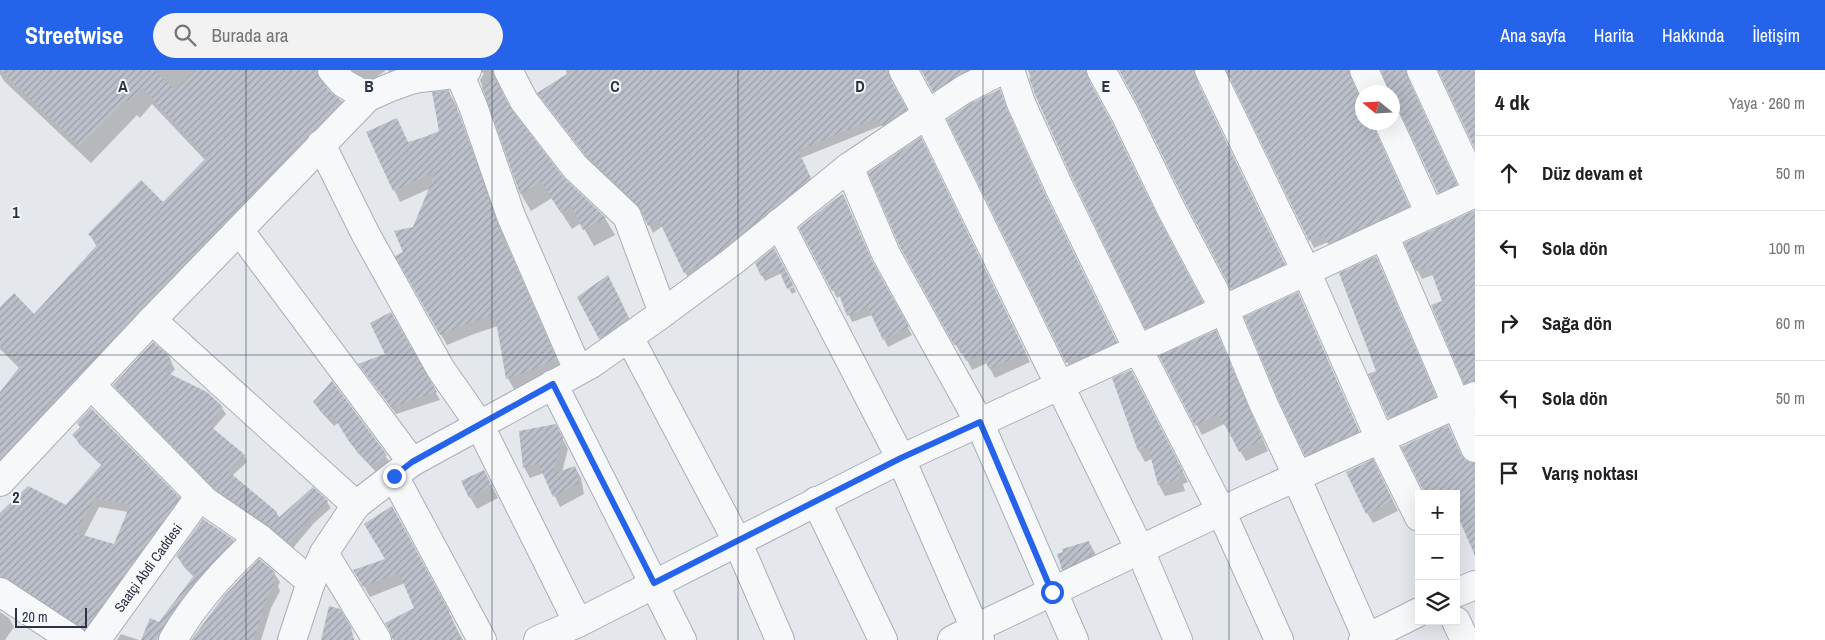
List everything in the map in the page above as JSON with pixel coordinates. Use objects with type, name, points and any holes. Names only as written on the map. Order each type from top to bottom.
[{"type":"street","points":[[332,70],[343,83],[368,97]]},
{"type":"street","points":[[508,70],[524,101],[575,167],[627,216],[663,313]]},
{"type":"street","points":[[903,70],[1140,550],[1178,640]]},
{"type":"street","points":[[292,640],[311,582],[324,553],[356,505],[403,469],[479,424],[591,364],[733,261],[849,167],[963,90],[1002,70]]},
{"type":"street","points":[[1010,70],[1021,103],[1059,188],[1138,349],[1221,511],[1278,640]]},
{"type":"street","points":[[1101,70],[1224,310],[1366,639],[1415,614]]},
{"type":"street","points":[[1209,70],[1306,271],[1380,439],[1415,509]]},
{"type":"street","points":[[1364,70],[1371,85]]},
{"type":"street","points":[[538,640],[578,623],[901,458],[1430,214],[1473,198],[1422,70]]},
{"type":"street","points":[[0,482],[152,320],[368,97],[392,86],[418,78],[463,72],[510,216],[578,370]]},
{"type":"street","points":[[1392,130],[1430,214]]},
{"type":"street","points":[[322,144],[365,233],[436,360],[479,424],[578,623]]},
{"type":"street","points":[[849,167],[886,254],[980,422],[1074,640]]},
{"type":"street","points":[[779,224],[901,458],[969,636],[1052,592],[1221,511],[1466,400]]},
{"type":"street","points":[[239,230],[403,469],[482,640]]},
{"type":"street","points":[[1384,235],[1466,400],[1475,448]]},
{"type":"street","points":[[152,320],[356,505]]},
{"type":"street","points":[[629,337],[737,541],[780,640]]},
{"type":"street","points":[[553,384],[682,640]]},
{"type":"street","points":[[91,385],[205,501],[259,538],[311,582]]},
{"type":"street","name":"Saatçi Abdi Caddesi","points":[[96,640],[200,496]]},
{"type":"street","points":[[816,501],[883,640]]},
{"type":"street","points":[[173,640],[187,616],[225,570],[259,538]]},
{"type":"street","points":[[324,553],[377,640]]},
{"type":"street","points":[[1460,591],[1475,585]]},
{"type":"street","points":[[0,592],[73,640]]},
{"type":"street","points":[[1458,625],[1465,640]]},
{"type":"building","points":[[0,70],[158,70],[156,72],[175,90],[195,70],[317,70],[320,80],[331,93],[342,101],[55,401],[53,399],[33,424],[0,459],[0,392],[21,365],[0,344],[0,307],[14,293],[34,314],[98,244],[88,234],[141,180],[163,202],[207,157],[142,88],[129,102],[126,99],[80,147]]},
{"type":"building","points":[[573,70],[887,70],[907,109],[882,126],[877,118],[798,150],[811,178],[705,263],[684,273],[658,219],[648,226],[638,205],[587,156],[537,93]]},
{"type":"building","points":[[921,70],[968,70],[933,92]]},
{"type":"building","points":[[1030,70],[1085,70],[1157,216],[1203,302],[1145,329],[1073,180],[1036,97],[1029,78],[1032,77]]},
{"type":"building","points":[[1119,70],[1194,70],[1195,77],[1285,264],[1231,289]]},
{"type":"building","points":[[1226,70],[1349,70],[1355,87],[1355,130],[1375,130],[1409,206],[1328,244],[1324,234],[1309,241]]},
{"type":"building","points":[[1381,70],[1406,70],[1407,77],[1457,184],[1438,193],[1400,114],[1400,85],[1386,85]]},
{"type":"building","points":[[1438,70],[1475,70],[1475,149]]},
{"type":"building","points":[[494,78],[512,110],[563,177],[606,218],[583,230],[571,206],[561,213],[541,182],[520,194],[482,87]]},
{"type":"building","points":[[1000,89],[1045,194],[1117,342],[1080,359],[1079,356],[1066,363],[947,120],[971,103]]},
{"type":"building","points":[[449,90],[453,107],[456,105],[502,235],[503,245],[508,247],[556,358],[532,370],[506,379],[495,315],[468,323],[440,335],[395,256],[403,252],[394,231],[413,227],[436,171],[393,191],[366,132],[397,118],[408,142],[439,131],[432,92]]},
{"type":"building","points":[[921,137],[1026,353],[989,369],[982,354],[966,361],[958,344],[954,345],[900,247],[868,173]]},
{"type":"building","points":[[843,194],[872,261],[909,327],[883,340],[868,308],[847,316],[837,289],[832,291],[799,228]]},
{"type":"building","points":[[1475,210],[1475,381],[1464,384],[1431,305],[1442,301],[1429,266],[1416,271],[1404,243]]},
{"type":"building","points":[[774,248],[794,286],[787,289],[778,268],[761,276],[755,263]]},
{"type":"building","points":[[1376,256],[1436,396],[1388,418],[1368,374],[1376,371],[1339,273]]},
{"type":"building","points":[[608,275],[629,318],[599,339],[577,297]]},
{"type":"building","points":[[1298,292],[1359,431],[1305,456],[1278,399],[1244,317]]},
{"type":"building","points":[[391,312],[437,392],[391,407],[358,364],[385,354],[370,323]]},
{"type":"building","points":[[1216,330],[1263,440],[1239,452],[1218,414],[1195,426],[1159,356]]},
{"type":"building","points":[[153,342],[168,355],[172,362],[166,372],[207,392],[223,407],[209,425],[245,455],[228,471],[277,512],[275,521],[313,487],[328,501],[311,517],[289,543],[268,525],[215,489],[113,385]]},
{"type":"building","points":[[1131,370],[1183,471],[1178,473],[1180,480],[1158,485],[1148,447],[1138,451],[1112,378]]},
{"type":"building","points":[[332,381],[387,455],[372,466],[350,443],[332,414],[328,418],[313,402]]},
{"type":"building","points":[[91,408],[180,498],[84,630],[9,579],[0,577],[0,513],[28,486],[66,505],[102,464],[72,435],[80,427],[77,423]],"holes":[[[94,498],[130,505],[114,544],[76,533]]]},
{"type":"building","points":[[556,424],[563,438],[552,474],[575,466],[579,483],[553,497],[538,463],[523,468],[519,431]]},
{"type":"building","points":[[1448,425],[1461,455],[1466,461],[1475,463],[1475,556],[1460,521],[1460,490],[1423,490],[1401,447]]},
{"type":"building","points":[[1373,459],[1393,501],[1366,514],[1346,472]]},
{"type":"building","points":[[484,470],[492,486],[469,498],[461,481]]},
{"type":"building","points":[[392,506],[449,611],[461,640],[393,640],[385,623],[414,608],[399,573],[363,587],[353,570],[385,559],[364,524]]},
{"type":"building","points":[[203,519],[234,540],[189,589],[168,618],[157,640],[141,640],[150,618],[159,622],[195,574],[176,556]]},
{"type":"building","points":[[1089,541],[1093,555],[1062,570],[1057,554],[1063,552],[1062,549]]},
{"type":"building","points":[[259,559],[275,572],[273,578],[276,580],[267,598],[253,640],[191,640],[224,596]]},
{"type":"building","points":[[329,606],[340,609],[351,627],[354,640],[321,640]]},
{"type":"route","points":[[394,476],[412,462],[553,384],[654,583],[901,458],[980,422],[1052,592]]}]
